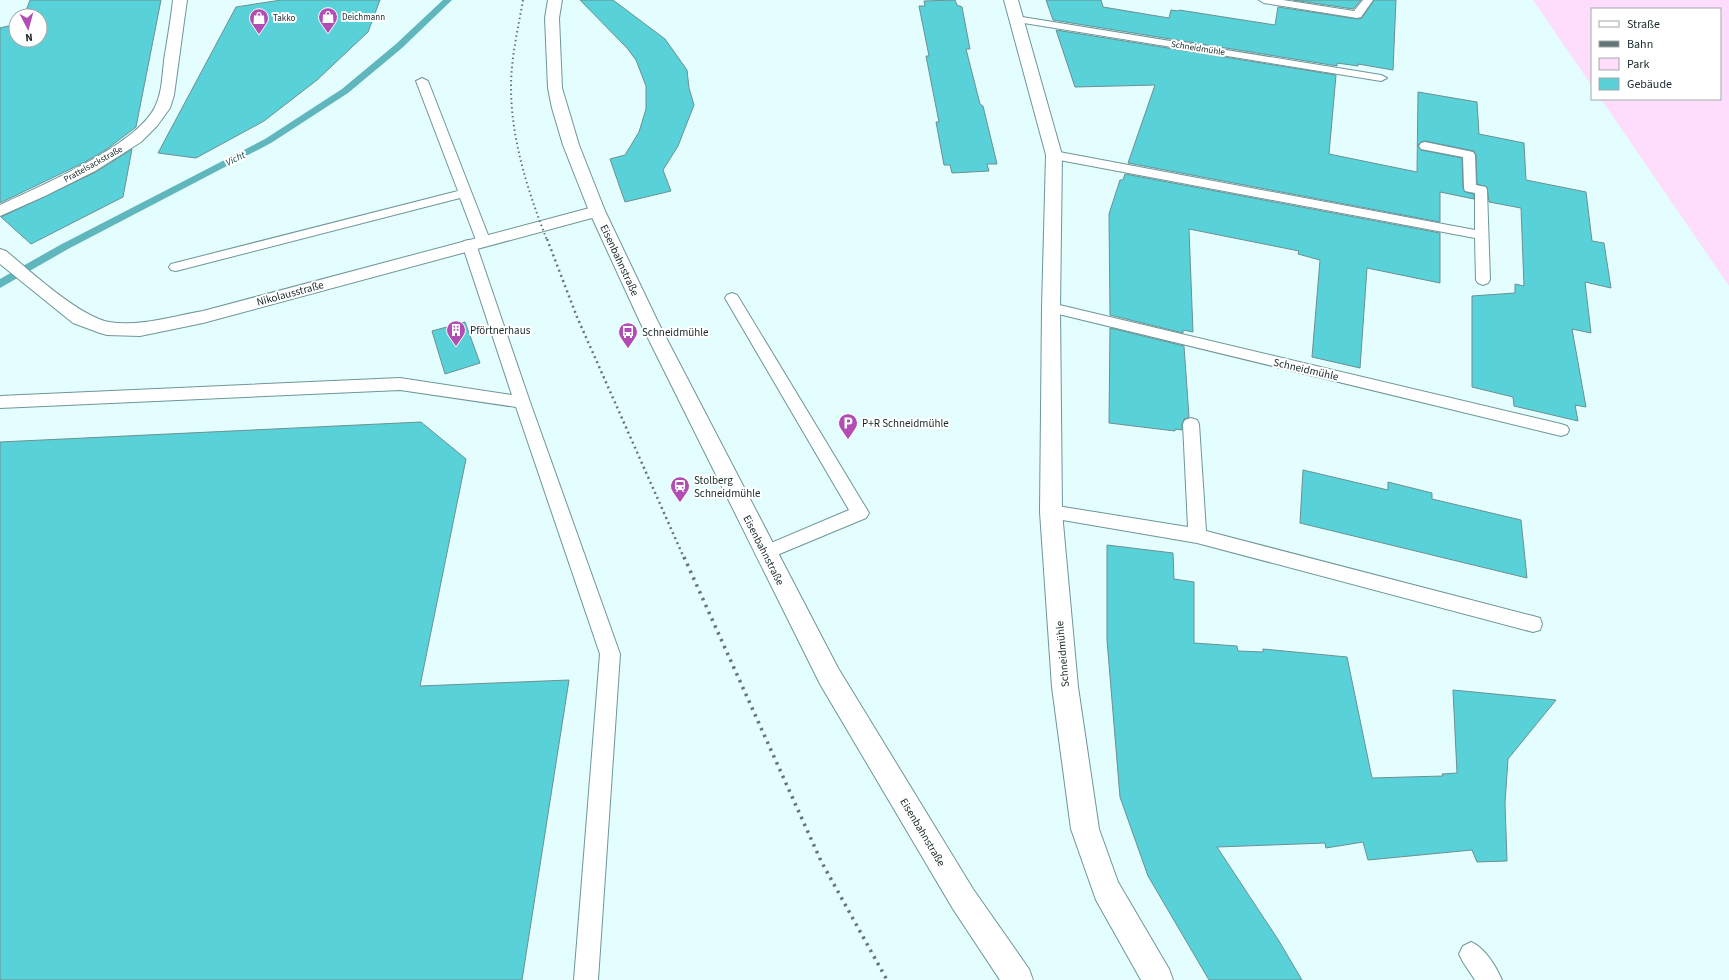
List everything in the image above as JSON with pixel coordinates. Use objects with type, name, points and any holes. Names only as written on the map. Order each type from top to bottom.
[{"type":"street","name":"Prattelsackstraße","points":[[0,211],[77,174],[116,153],[149,127],[161,109],[168,89],[180,0]]},
{"type":"street","name":"Eisenbahnstraße","points":[[555,0],[552,18],[555,88],[572,145],[597,211],[664,352],[828,676],[963,900],[1018,980]]},
{"type":"street","name":"Schneidmühle","points":[[1014,10],[1054,155],[1051,308],[1051,512],[1065,688],[1085,829],[1106,890],[1158,980]]},
{"type":"street","name":"Nikolausstraße","points":[[2,256],[36,285],[80,318],[107,328],[140,328],[203,317],[476,242],[597,211]]},
{"type":"lane","points":[[1264,0],[1358,15],[1368,0]]},
{"type":"lane","name":"Schneidmühle","points":[[1014,10],[1381,78]]},
{"type":"lane","points":[[422,82],[465,193],[476,242],[522,402],[610,654],[586,980]]},
{"type":"lane","points":[[1424,146],[1469,155],[1470,188],[1481,190],[1483,280]]},
{"type":"lane","points":[[1054,155],[1482,235]]},
{"type":"lane","points":[[176,267],[465,193]]},
{"type":"lane","points":[[732,298],[860,513],[765,553]]},
{"type":"lane","name":"Schneidmühle","points":[[1051,308],[1560,430]]},
{"type":"lane","points":[[0,402],[400,384],[522,402]]},
{"type":"lane","points":[[1191,424],[1197,536]]},
{"type":"lane","points":[[1051,512],[1197,536],[1533,624]]},
{"type":"lane","points":[[1471,954],[1490,980]]},
{"type":"green space","points":[[1533,0],[1729,0],[1729,286],[1602,100],[1721,100],[1721,8],[1591,8],[1591,85]]},
{"type":"building","points":[[30,0],[161,0],[136,127],[107,149],[85,162],[0,203],[0,28],[8,26],[8,48],[48,48],[48,8],[27,8]]},
{"type":"building","points":[[281,0],[380,0],[368,32],[317,80],[264,121],[196,158],[158,153],[236,7]]},
{"type":"building","points":[[580,0],[613,0],[665,39],[687,70],[689,88],[694,105],[678,146],[663,170],[671,191],[625,202],[610,159],[625,155],[639,132],[646,109],[646,86],[636,60],[627,48]]},
{"type":"building","points":[[955,0],[957,5],[962,7],[970,49],[966,49],[980,104],[983,106],[997,164],[987,164],[989,171],[952,173],[950,165],[944,165],[936,122],[939,122],[926,56],[929,56],[919,6],[925,6],[924,1]]},
{"type":"building","points":[[1046,0],[1101,0],[1103,7],[1169,18],[1171,10],[1179,10],[1275,25],[1278,7],[1357,19],[1362,18],[1374,0],[1396,0],[1393,70],[1358,64],[1358,66],[1337,63],[1337,66],[1053,20]]},
{"type":"building","points":[[1293,0],[1361,0],[1353,9]]},
{"type":"building","points":[[1056,30],[1336,75],[1329,154],[1417,172],[1418,92],[1477,102],[1479,134],[1524,143],[1526,180],[1586,192],[1592,241],[1604,243],[1611,288],[1585,282],[1591,333],[1572,329],[1586,407],[1575,405],[1578,421],[1514,406],[1513,397],[1472,387],[1472,296],[1515,293],[1515,284],[1524,286],[1521,208],[1489,202],[1487,187],[1477,184],[1476,155],[1474,151],[1425,141],[1418,145],[1421,150],[1462,158],[1463,188],[1465,192],[1474,194],[1474,199],[1440,192],[1440,222],[1128,163],[1155,85],[1075,87]]},
{"type":"building","points":[[132,149],[123,197],[31,244],[1,217],[96,172]]},
{"type":"building","points":[[1125,174],[1440,233],[1440,283],[1367,268],[1360,368],[1312,357],[1320,260],[1298,254],[1299,251],[1189,229],[1193,332],[1183,330],[1183,333],[1110,315],[1109,214],[1120,180],[1123,180]]},
{"type":"building","name":"Pförtnerhaus","points":[[465,322],[480,363],[445,374],[432,331]]},
{"type":"building","points":[[1110,328],[1184,346],[1189,417],[1184,419],[1182,430],[1175,429],[1175,431],[1109,423]]},
{"type":"building","points":[[421,422],[466,459],[420,686],[569,680],[522,980],[0,980],[0,442]]},
{"type":"building","points":[[1303,470],[1388,490],[1388,482],[1432,493],[1432,499],[1521,520],[1527,578],[1300,523]]},
{"type":"building","points":[[1107,545],[1173,553],[1174,579],[1194,582],[1194,643],[1237,646],[1238,651],[1263,652],[1263,649],[1347,657],[1372,778],[1443,776],[1442,774],[1457,773],[1453,690],[1556,700],[1508,759],[1505,803],[1507,861],[1477,862],[1472,850],[1368,860],[1363,842],[1326,848],[1325,843],[1217,847],[1279,941],[1302,980],[1209,980],[1148,876],[1120,797],[1107,640]]},
{"type":"waterway","name":"Vicht","points":[[0,284],[64,247],[268,141],[345,91],[399,46],[448,0]]},
{"type":"railway","points":[[523,0],[512,65],[512,107],[517,146],[533,203],[547,240]]},
{"type":"railway","points":[[547,239],[577,317],[684,558]]},
{"type":"railway","points":[[684,557],[821,861],[887,980]]},
{"type":"place","name":"Deichmann","points":[[328,34]]},
{"type":"place","name":"Takko","points":[[259,35]]},
{"type":"place","name":"Pförtnerhaus","points":[[456,347]]},
{"type":"place","name":"Schneidmühle","points":[[628,349]]},
{"type":"place","name":"P+R Schneidmühle","points":[[848,440]]},
{"type":"place","name":"Stolberg Schneidmühle","points":[[680,503]]}]
